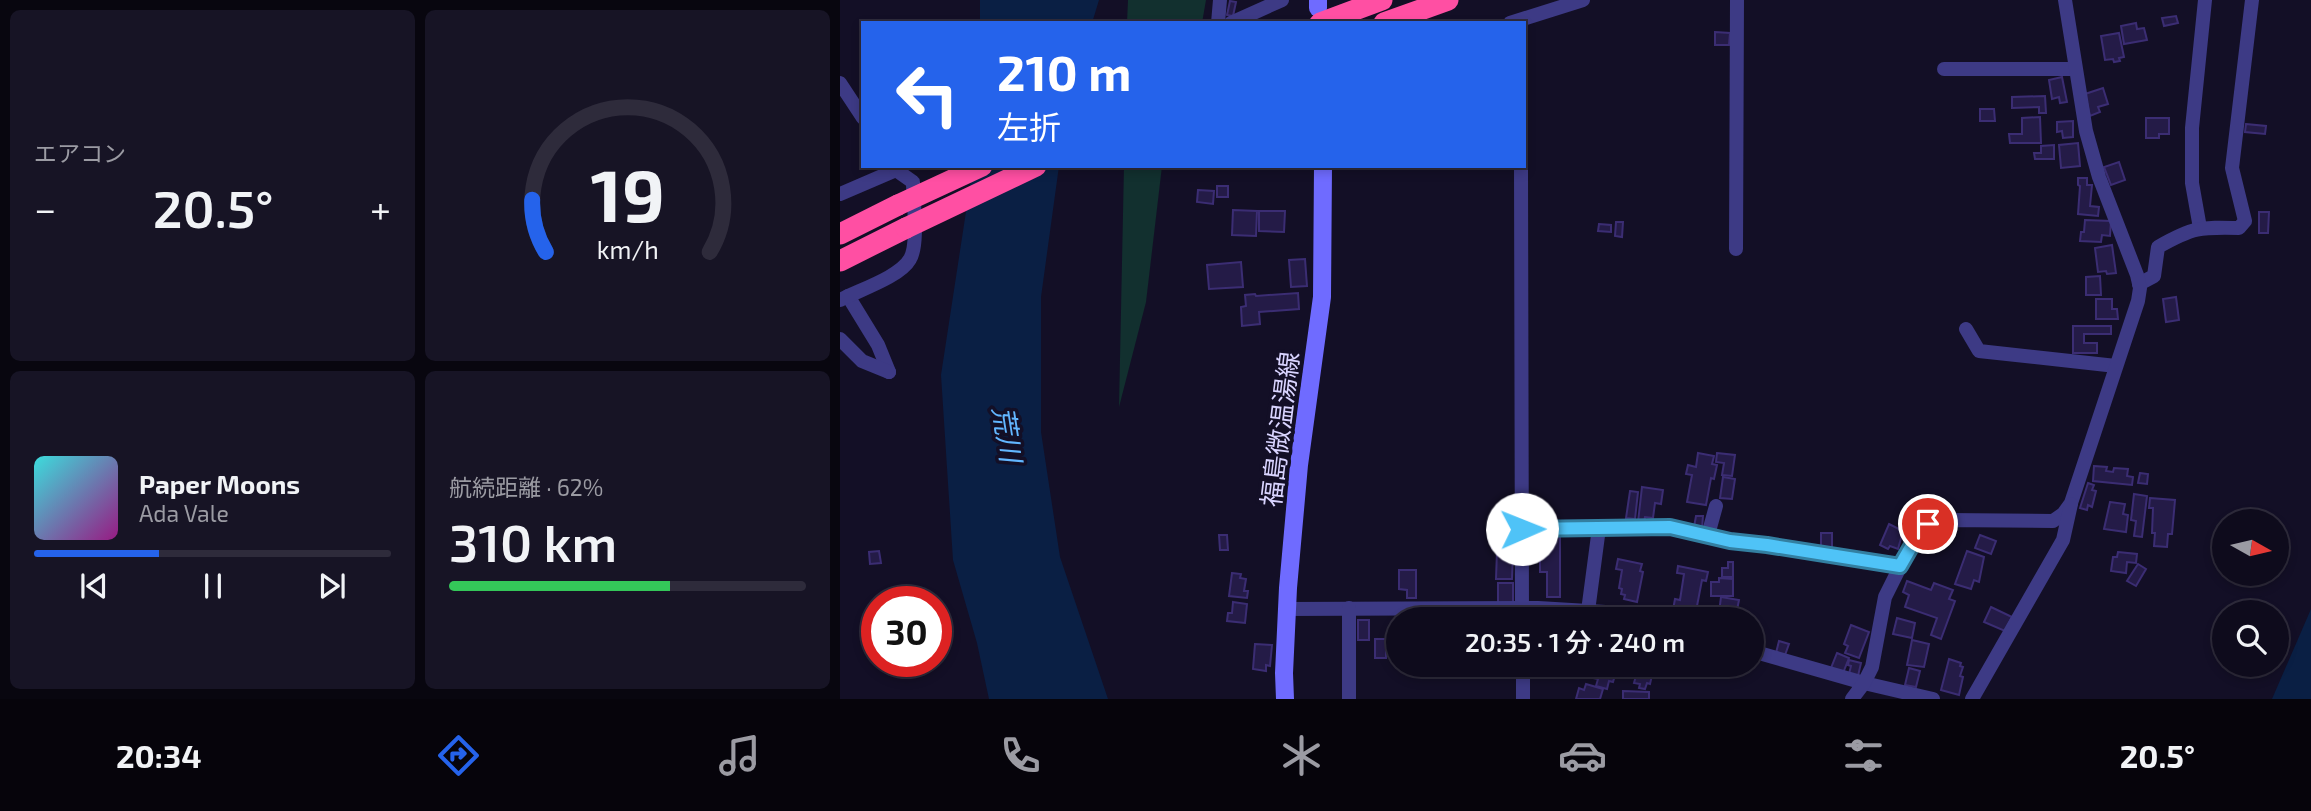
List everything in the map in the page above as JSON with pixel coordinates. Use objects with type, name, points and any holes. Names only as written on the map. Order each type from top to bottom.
[{"type":"highway","points":[[1319,10],[1382,0]]},
{"type":"highway","points":[[1390,21],[1448,0]]},
{"type":"highway","points":[[840,234],[978,168]]},
{"type":"highway","points":[[840,261],[1033,168]]},
{"type":"main road","name":"福島微温湯線","points":[[1285,699],[1287,609],[1299,466],[1322,297],[1324,168]]},
{"type":"street","points":[[1217,21],[1220,0]]},
{"type":"street","points":[[1235,21],[1282,0]]},
{"type":"street","points":[[1517,21],[1583,0]]},
{"type":"street","points":[[1737,0],[1737,249]]},
{"type":"street","points":[[1972,699],[2063,540],[2071,503],[2138,301],[2139,284],[2129,250],[2099,177],[2086,131],[2064,0]]},
{"type":"street","points":[[2200,228],[2192,183],[2192,128],[2205,0]]},
{"type":"street","points":[[2139,284],[2154,276],[2158,247],[2200,228],[2239,228],[2245,221],[2232,168],[2252,0]]},
{"type":"street","points":[[1944,69],[2075,69]]},
{"type":"street","points":[[840,83],[861,115]]},
{"type":"street","points":[[840,194],[895,168],[912,182],[914,240],[911,257],[899,271],[844,298],[878,345],[889,372],[862,361],[840,339]]},
{"type":"street","points":[[1521,168],[1522,607]]},
{"type":"street","points":[[1966,328],[1979,351],[2116,366]]},
{"type":"street","points":[[1852,699],[1872,667],[1885,597],[1919,533],[1928,524],[1946,520],[2053,521],[2063,514],[2071,503]]},
{"type":"street","points":[[1708,536],[1716,506]]},
{"type":"street","points":[[1522,529],[1670,527],[1730,541],[1900,566]]},
{"type":"street","points":[[1588,607],[1598,528]]},
{"type":"street","points":[[1349,608],[1349,699]]},
{"type":"street","points":[[1287,609],[1386,609]]},
{"type":"street","points":[[1764,654],[1864,683],[1933,699]]},
{"type":"street","points":[[1523,677],[1523,699]]},
{"type":"green space","points":[[1128,0],[1206,0],[1202,21],[1127,21]]},
{"type":"green space","points":[[1124,168],[1162,168],[1146,302],[1119,407]]},
{"type":"water","points":[[980,0],[1099,0],[1093,21],[980,21]]},
{"type":"water","name":"荒川","points":[[973,168],[1059,168],[1041,297],[1041,432],[1060,557],[1108,699],[989,699],[977,643],[953,560],[941,375]]},
{"type":"water","points":[[2311,609],[2311,699],[2272,699],[2282,677],[2289,677],[2289,660]]},
{"type":"building","points":[[1230,1],[1236,2],[1233,16],[1227,15]]},
{"type":"building","points":[[2176,16],[2178,23],[2164,26],[2162,18]]},
{"type":"building","points":[[2136,23],[2137,29],[2144,28],[2147,40],[2124,44],[2121,26]]},
{"type":"building","points":[[1715,32],[1730,33],[1729,45],[1715,45]]},
{"type":"building","points":[[2119,33],[2124,57],[2114,62],[2113,59],[2105,60],[2101,36]]},
{"type":"building","points":[[2062,77],[2067,102],[2060,103],[2059,97],[2052,99],[2049,80]]},
{"type":"building","points":[[2103,88],[2108,104],[2098,107],[2100,112],[2090,116],[2085,94]]},
{"type":"building","points":[[2045,96],[2046,113],[2039,113],[2039,107],[2012,108],[2012,97]]},
{"type":"building","points":[[1980,109],[1994,109],[1995,121],[1980,121]]},
{"type":"building","points":[[2040,117],[2041,143],[2010,143],[2009,134],[2022,134],[2022,118]]},
{"type":"building","points":[[2146,118],[2169,118],[2169,134],[2159,134],[2159,138],[2146,138]]},
{"type":"building","points":[[2073,121],[2073,137],[2063,138],[2062,131],[2057,132],[2057,122]]},
{"type":"building","points":[[2246,124],[2266,126],[2265,134],[2245,132]]},
{"type":"building","points":[[2078,143],[2080,166],[2061,168],[2059,145]]},
{"type":"building","points":[[2054,145],[2054,159],[2035,159],[2034,153],[2041,153],[2041,146]]},
{"type":"building","points":[[2119,162],[2125,180],[2111,185],[2104,167]]},
{"type":"building","points":[[2078,178],[2087,178],[2087,185],[2092,185],[2090,206],[2099,207],[2098,216],[2078,214]]},
{"type":"building","points":[[1217,186],[1228,186],[1228,197],[1217,197]]},
{"type":"building","points":[[1198,190],[1214,191],[1213,204],[1197,202]]},
{"type":"building","points":[[1233,210],[1257,211],[1256,236],[1232,235]]},
{"type":"building","points":[[1259,211],[1285,211],[1284,232],[1259,231]]},
{"type":"building","points":[[2259,212],[2269,212],[2268,233],[2259,233]]},
{"type":"building","points":[[2085,220],[2111,221],[2110,236],[2102,235],[2101,242],[2080,241]]},
{"type":"building","points":[[1616,222],[1623,222],[1622,237],[1615,236]]},
{"type":"building","points":[[1599,224],[1611,225],[1611,232],[1598,231]]},
{"type":"building","points":[[2112,245],[2116,273],[2098,272],[2095,248]]},
{"type":"building","points":[[1305,259],[1307,286],[1291,287],[1289,260]]},
{"type":"building","points":[[1241,262],[1243,287],[1209,289],[1207,265]]},
{"type":"building","points":[[2100,276],[2101,295],[2086,295],[2086,277]]},
{"type":"building","points":[[1298,293],[1299,309],[1259,312],[1260,324],[1242,326],[1241,307],[1246,306],[1245,295]]},
{"type":"building","points":[[2176,297],[2179,320],[2166,322],[2163,299]]},
{"type":"building","points":[[2096,299],[2112,299],[2112,309],[2117,309],[2118,319],[2096,319]]},
{"type":"building","points":[[2073,326],[2111,326],[2111,334],[2084,334],[2084,343],[2097,343],[2097,353],[2073,353]]},
{"type":"building","points":[[1698,453],[1714,456],[1712,464],[1717,465],[1714,479],[1711,478],[1706,505],[1687,502],[1692,475],[1686,474],[1688,465],[1696,467]]},
{"type":"building","points":[[1717,453],[1735,455],[1732,476],[1722,475],[1724,463],[1716,462]]},
{"type":"building","points":[[2094,466],[2107,467],[2106,471],[2113,472],[2114,468],[2128,469],[2127,476],[2133,477],[2132,485],[2093,481]]},
{"type":"building","points":[[2140,473],[2148,474],[2147,484],[2138,483]]},
{"type":"building","points":[[1723,477],[1735,479],[1732,499],[1720,498]]},
{"type":"building","points":[[2088,483],[2094,485],[2092,490],[2096,491],[2092,507],[2088,505],[2087,510],[2080,508]]},
{"type":"building","points":[[1642,487],[1663,490],[1661,504],[1655,503],[1653,518],[1645,517],[1644,522],[1638,522]]},
{"type":"building","points":[[1630,491],[1638,492],[1635,519],[1626,518]]},
{"type":"building","points":[[2134,494],[2147,496],[2142,537],[2134,536],[2136,521],[2131,520]]},
{"type":"building","points":[[2150,498],[2175,500],[2172,534],[2168,534],[2167,547],[2154,546],[2153,508],[2149,508]]},
{"type":"building","points":[[2110,502],[2125,504],[2123,514],[2128,515],[2126,532],[2104,529]]},
{"type":"building","points":[[1696,516],[1703,516],[1702,528],[1694,527]]},
{"type":"building","points":[[1889,524],[1903,531],[1898,549],[1890,546],[1888,549],[1880,545]]},
{"type":"building","points":[[1821,533],[1832,533],[1832,549],[1821,549]]},
{"type":"building","points":[[1219,535],[1227,535],[1228,550],[1220,550]]},
{"type":"building","points":[[1537,535],[1560,535],[1560,597],[1547,597],[1547,572],[1540,572],[1540,545],[1537,544]]},
{"type":"building","points":[[1980,535],[1996,541],[1991,554],[1975,548]]},
{"type":"building","points":[[1492,536],[1515,536],[1515,548],[1492,548]]},
{"type":"building","points":[[879,551],[881,563],[870,564],[869,552]]},
{"type":"building","points":[[1497,551],[1513,552],[1512,579],[1496,579]]},
{"type":"building","points":[[1967,551],[1984,557],[1979,582],[1974,580],[1971,589],[1955,584]]},
{"type":"building","points":[[2118,552],[2137,554],[2136,563],[2127,562],[2126,573],[2111,571],[2113,557],[2117,557]]},
{"type":"building","points":[[1618,559],[1642,564],[1637,602],[1624,599],[1625,595],[1621,594],[1622,589],[1619,588],[1622,570],[1616,569]]},
{"type":"building","points":[[1728,562],[1733,562],[1733,577],[1722,577],[1722,568],[1728,568]]},
{"type":"building","points":[[2138,564],[2146,569],[2136,586],[2127,581]]},
{"type":"building","points":[[1678,566],[1708,572],[1706,581],[1702,580],[1697,606],[1674,607],[1675,599],[1680,600],[1684,574],[1677,573]]},
{"type":"building","points":[[1399,570],[1416,570],[1416,598],[1407,598],[1407,590],[1399,589]]},
{"type":"building","points":[[1232,573],[1241,574],[1240,578],[1246,579],[1244,591],[1248,591],[1247,598],[1229,596]]},
{"type":"building","points":[[1719,578],[1733,579],[1733,596],[1711,596],[1711,582],[1719,582]]},
{"type":"building","points":[[1907,581],[1931,590],[1934,583],[1953,590],[1949,599],[1955,601],[1941,639],[1931,635],[1937,618],[1905,607],[1909,595],[1903,592]]},
{"type":"building","points":[[1498,583],[1513,583],[1513,603],[1498,603]]},
{"type":"building","points":[[1721,597],[1739,600],[1738,607],[1720,607]]},
{"type":"building","points":[[1233,602],[1247,604],[1245,623],[1227,621],[1228,613],[1232,613]]},
{"type":"building","points":[[1991,607],[2012,617],[2005,631],[1984,622]]},
{"type":"building","points":[[1897,618],[1915,623],[1912,638],[1893,634]]},
{"type":"building","points":[[1358,620],[1369,620],[1369,640],[1358,640]]},
{"type":"building","points":[[1851,625],[1869,632],[1859,658],[1845,653],[1848,646],[1844,644]]},
{"type":"building","points":[[1375,639],[1386,639],[1386,658],[1375,658]]},
{"type":"building","points":[[1912,640],[1929,644],[1924,667],[1907,665]]},
{"type":"building","points":[[1779,641],[1789,644],[1785,655],[1776,653]]},
{"type":"building","points":[[1255,644],[1272,645],[1270,666],[1266,665],[1266,671],[1253,669]]},
{"type":"building","points":[[1837,653],[1849,658],[1843,673],[1831,668]]},
{"type":"building","points":[[1949,659],[1961,663],[1960,666],[1963,667],[1959,695],[1941,690]]},
{"type":"building","points":[[1849,660],[1861,663],[1858,676],[1849,674]]},
{"type":"building","points":[[1909,668],[1920,671],[1916,687],[1905,685]]},
{"type":"building","points":[[1614,677],[1613,682],[1609,681],[1607,689],[1596,686],[1598,679],[1593,678]]},
{"type":"building","points":[[1636,677],[1652,677],[1645,689],[1634,683]]},
{"type":"building","points":[[1586,684],[1603,689],[1600,699],[1576,699],[1579,688],[1584,690]]},
{"type":"building","points":[[1623,691],[1649,692],[1649,699],[1623,699]]},
{"type":"route","points":[[1522,529],[1670,527],[1730,541],[1900,566],[1919,533],[1928,524]]}]
